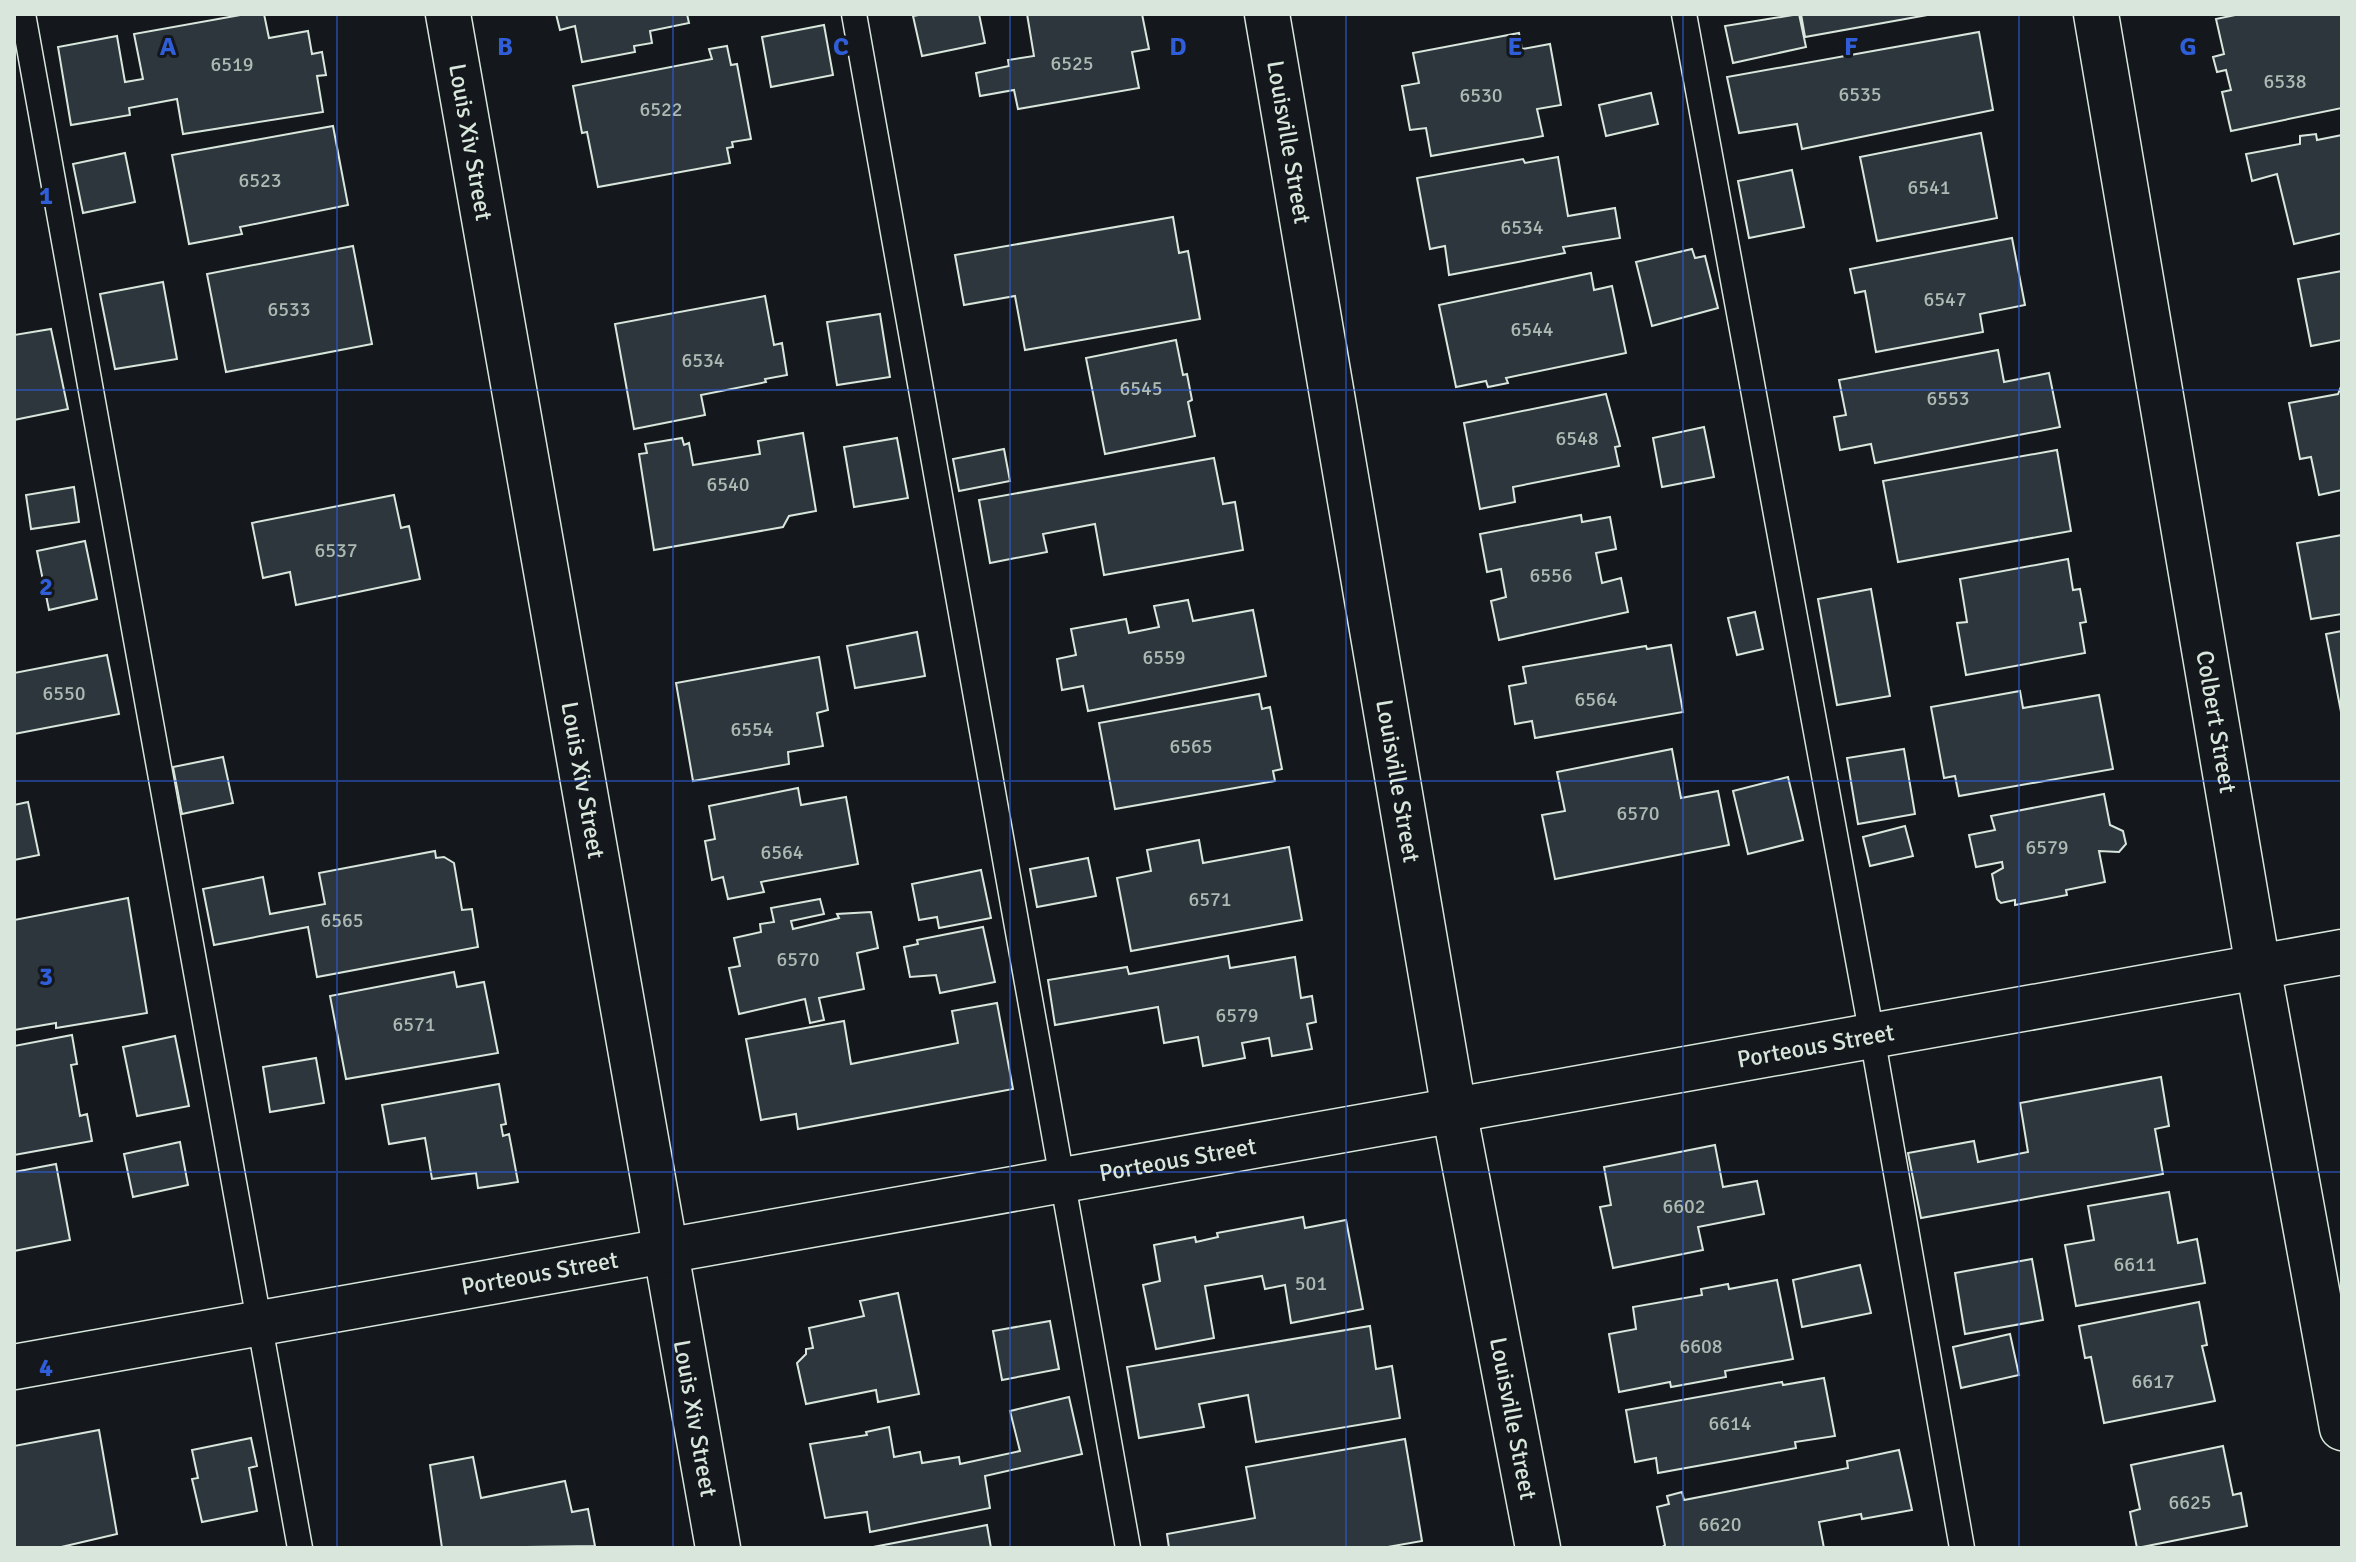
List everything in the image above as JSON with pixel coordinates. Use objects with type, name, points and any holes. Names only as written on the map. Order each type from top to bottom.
[{"type":"street","name":"Louis Xiv Street","points":[[448,14],[718,1548]]},
{"type":"street","name":"Louisville Street","points":[[1267,14],[1454,1110],[1538,1548]]},
{"type":"street","name":"Colbert Street","points":[[2096,14],[2258,967],[2342,1428]]},
{"type":"street","name":"Porteous Street","points":[[14,1367],[2342,952]]},
{"type":"lane","points":[[23,14],[300,1548]]},
{"type":"lane","points":[[854,14],[1128,1548]]},
{"type":"lane","points":[[1684,14],[1872,1036],[1962,1548]]},
{"type":"building","points":[[246,14],[264,14],[269,38],[308,31],[312,54],[322,52],[326,75],[317,76],[323,112],[183,134],[177,99],[129,108],[130,115],[71,125],[58,47],[117,36],[125,82],[143,79],[134,34]]},
{"type":"building","points":[[556,14],[687,14],[689,23],[650,31],[652,43],[634,46],[635,52],[582,62],[575,26],[560,30]]},
{"type":"building","points":[[979,14],[985,43],[922,56],[913,16]]},
{"type":"building","points":[[1027,14],[1142,14],[1149,49],[1132,52],[1139,88],[1018,109],[1014,90],[980,96],[976,73],[1009,66],[1008,60],[1034,56]]},
{"type":"building","points":[[1799,14],[1806,47],[1733,63],[1725,26]]},
{"type":"building","points":[[1801,14],[1933,14],[1805,37]]},
{"type":"building","points":[[2240,14],[2341,14],[2342,108],[2231,131],[2222,92],[2231,90],[2226,70],[2217,72],[2213,57],[2224,54],[2216,19]]},
{"type":"building","points":[[824,25],[833,75],[771,87],[762,37]]},
{"type":"building","points":[[1979,32],[1993,110],[1802,149],[1797,124],[1739,133],[1727,77]]},
{"type":"building","points":[[1519,33],[1522,49],[1550,44],[1561,105],[1537,109],[1543,136],[1431,156],[1426,128],[1410,130],[1402,86],[1419,83],[1413,53]]},
{"type":"building","points":[[727,46],[731,65],[737,64],[751,139],[732,142],[733,147],[727,148],[730,163],[598,187],[587,132],[582,133],[573,86],[712,59],[709,49]]},
{"type":"building","points":[[1651,93],[1658,124],[1606,136],[1599,105]]},
{"type":"building","points":[[333,126],[348,205],[240,227],[242,234],[189,244],[172,155]]},
{"type":"building","points":[[1981,133],[1997,218],[1877,241],[1860,157]]},
{"type":"building","points":[[2316,134],[2317,140],[2342,135],[2342,233],[2294,244],[2277,174],[2252,181],[2246,154],[2300,144],[2300,136]]},
{"type":"building","points":[[125,153],[135,202],[83,213],[73,164]]},
{"type":"building","points":[[1558,157],[1568,216],[1615,208],[1620,238],[1563,247],[1565,253],[1449,275],[1445,246],[1430,249],[1417,178],[1523,159],[1525,163]]},
{"type":"building","points":[[1792,170],[1804,227],[1749,238],[1738,181]]},
{"type":"building","points":[[1173,217],[1179,253],[1188,251],[1200,319],[1025,350],[1015,296],[964,305],[955,255]]},
{"type":"building","points":[[2012,238],[2025,305],[1980,314],[1983,332],[1876,352],[1865,291],[1855,293],[1850,269]]},
{"type":"building","points":[[353,246],[372,344],[226,372],[207,274]]},
{"type":"building","points":[[1692,249],[1695,258],[1705,256],[1718,308],[1652,326],[1636,262]]},
{"type":"building","points":[[2342,271],[2342,340],[2311,346],[2298,279]]},
{"type":"building","points":[[1591,273],[1594,290],[1612,286],[1626,353],[1506,378],[1508,383],[1488,387],[1486,381],[1456,387],[1439,305]]},
{"type":"building","points":[[163,282],[177,359],[115,369],[100,294]]},
{"type":"building","points":[[765,296],[774,345],[782,343],[787,375],[701,395],[705,415],[634,429],[615,324]]},
{"type":"building","points":[[880,314],[890,377],[837,385],[827,322]]},
{"type":"building","points":[[51,329],[68,409],[14,420],[14,335]]},
{"type":"building","points":[[1176,340],[1183,375],[1187,374],[1192,400],[1188,402],[1195,436],[1105,454],[1086,358]]},
{"type":"building","points":[[1998,350],[2004,382],[2049,373],[2060,427],[1875,463],[1871,444],[1840,450],[1834,417],[1846,415],[1839,380]]},
{"type":"building","points":[[2342,384],[2342,490],[2319,495],[2311,457],[2300,459],[2289,403],[2338,394]]},
{"type":"building","points":[[1606,394],[1620,446],[1615,447],[1619,466],[1513,487],[1515,502],[1480,509],[1464,423]]},
{"type":"building","points":[[1704,427],[1714,477],[1662,487],[1653,438]]},
{"type":"building","points":[[803,433],[816,511],[789,516],[783,527],[654,550],[639,454],[647,453],[645,444],[682,438],[684,445],[689,443],[693,465],[760,454],[758,441]]},
{"type":"building","points":[[897,438],[908,498],[854,507],[844,447]]},
{"type":"building","points":[[1004,449],[1010,481],[959,491],[953,459]]},
{"type":"building","points":[[2057,450],[2071,531],[1898,562],[1883,481]]},
{"type":"building","points":[[1214,458],[1223,504],[1235,502],[1243,550],[1104,575],[1095,524],[1043,534],[1047,552],[990,563],[979,500]]},
{"type":"building","points":[[74,487],[79,522],[31,529],[26,495]]},
{"type":"building","points":[[394,495],[401,528],[409,526],[420,579],[296,605],[290,572],[263,578],[252,523]]},
{"type":"building","points":[[1581,515],[1582,522],[1610,517],[1616,549],[1596,553],[1602,583],[1621,578],[1628,612],[1499,640],[1491,601],[1506,597],[1501,569],[1487,572],[1480,534]]},
{"type":"building","points":[[2342,535],[2342,614],[2311,619],[2297,543]]},
{"type":"building","points":[[85,541],[97,599],[49,610],[37,551]]},
{"type":"building","points":[[2068,559],[2073,590],[2080,589],[2086,622],[2080,623],[2085,653],[1966,675],[1957,623],[1967,622],[1960,579]]},
{"type":"building","points":[[1871,589],[1890,696],[1837,705],[1818,599]]},
{"type":"building","points":[[1188,600],[1193,621],[1253,610],[1266,676],[1088,711],[1083,686],[1062,690],[1057,659],[1076,655],[1071,629],[1126,619],[1129,633],[1159,627],[1154,606]]},
{"type":"building","points":[[1755,612],[1763,649],[1737,655],[1728,618]]},
{"type":"building","points":[[2342,631],[2342,717],[2326,634]]},
{"type":"building","points":[[917,632],[925,676],[855,688],[847,646]]},
{"type":"building","points":[[1671,645],[1683,712],[1535,738],[1532,721],[1515,724],[1509,686],[1526,683],[1523,667],[1646,646],[1647,649]]},
{"type":"building","points":[[107,655],[119,714],[14,734],[14,673]]},
{"type":"building","points":[[819,657],[828,710],[817,713],[823,746],[788,752],[789,764],[693,781],[676,683]]},
{"type":"building","points":[[2020,691],[2023,708],[2099,695],[2113,769],[1959,796],[1955,776],[1944,778],[1931,707]]},
{"type":"building","points":[[1259,694],[1262,709],[1270,707],[1282,769],[1273,771],[1275,781],[1115,809],[1099,723]]},
{"type":"building","points":[[1672,749],[1681,798],[1718,791],[1729,845],[1555,879],[1542,815],[1565,811],[1557,772]]},
{"type":"building","points":[[1904,749],[1915,814],[1858,824],[1847,758]]},
{"type":"building","points":[[223,757],[233,803],[182,814],[173,767]]},
{"type":"building","points":[[1788,777],[1803,840],[1748,854],[1733,791]]},
{"type":"building","points":[[798,788],[801,805],[846,797],[858,864],[761,882],[764,892],[728,899],[723,877],[712,880],[705,841],[715,839],[709,806]]},
{"type":"building","points":[[2104,794],[2110,825],[2123,831],[2126,844],[2119,852],[2099,851],[2105,882],[2066,890],[2067,895],[2015,905],[2015,900],[2001,903],[1997,899],[1992,874],[2003,868],[2002,862],[1976,867],[1969,835],[1995,830],[1991,816]]},
{"type":"building","points":[[28,802],[39,855],[14,860],[14,805]]},
{"type":"building","points":[[1905,826],[1913,856],[1870,866],[1863,837]]},
{"type":"building","points":[[1199,840],[1203,863],[1289,847],[1302,920],[1131,951],[1117,878],[1151,871],[1147,850]]},
{"type":"building","points":[[435,851],[436,858],[444,857],[454,863],[462,910],[472,909],[478,947],[317,977],[308,927],[214,945],[203,889],[263,877],[270,914],[325,904],[319,873]]},
{"type":"building","points":[[1088,858],[1096,896],[1037,907],[1030,869]]},
{"type":"building","points":[[981,870],[991,918],[939,928],[937,917],[919,920],[912,884]]},
{"type":"building","points":[[128,898],[147,1013],[56,1028],[56,1023],[14,1030],[14,920]]},
{"type":"building","points":[[820,899],[824,914],[791,921],[793,929],[839,918],[837,914],[871,912],[878,948],[857,953],[864,989],[819,998],[824,1020],[810,1023],[805,999],[739,1014],[729,968],[740,966],[734,938],[761,932],[760,924],[774,922],[771,908]]},
{"type":"building","points":[[983,927],[995,982],[940,993],[936,975],[910,977],[904,947],[918,944],[917,940]]},
{"type":"building","points":[[1228,956],[1230,968],[1295,957],[1301,998],[1312,996],[1316,1022],[1307,1024],[1312,1049],[1272,1056],[1269,1038],[1242,1043],[1245,1058],[1203,1066],[1198,1037],[1164,1043],[1158,1007],[1055,1025],[1048,980],[1127,967],[1129,974]]},
{"type":"building","points":[[454,972],[457,987],[484,982],[498,1053],[346,1079],[330,996]]},
{"type":"building","points":[[997,1003],[1013,1089],[798,1129],[796,1114],[761,1120],[746,1039],[844,1021],[851,1064],[958,1043],[952,1011]]},
{"type":"building","points":[[72,1035],[77,1064],[71,1065],[80,1116],[87,1114],[92,1141],[14,1155],[14,1046]]},
{"type":"building","points":[[175,1036],[189,1106],[137,1116],[123,1047]]},
{"type":"building","points":[[316,1058],[324,1103],[270,1112],[263,1067]]},
{"type":"building","points":[[2161,1077],[2169,1126],[2155,1129],[2163,1174],[1921,1218],[1908,1153],[1974,1141],[1978,1162],[2028,1152],[2020,1103]]},
{"type":"building","points":[[499,1084],[506,1124],[501,1125],[503,1136],[509,1134],[518,1182],[478,1188],[476,1173],[432,1179],[425,1138],[389,1144],[382,1105]]},
{"type":"building","points":[[180,1142],[188,1185],[133,1197],[124,1154]]},
{"type":"building","points":[[1715,1145],[1723,1187],[1757,1181],[1764,1214],[1698,1227],[1703,1250],[1613,1268],[1600,1207],[1611,1205],[1604,1167]]},
{"type":"building","points":[[56,1164],[70,1240],[14,1251],[14,1172]]},
{"type":"building","points":[[2169,1192],[2178,1243],[2197,1239],[2205,1283],[2076,1306],[2065,1245],[2094,1240],[2088,1206]]},
{"type":"building","points":[[1303,1217],[1305,1228],[1346,1220],[1363,1309],[1291,1323],[1285,1285],[1265,1289],[1262,1276],[1205,1286],[1214,1338],[1156,1349],[1143,1285],[1160,1281],[1154,1245],[1195,1237],[1196,1242],[1218,1237],[1217,1233]]},
{"type":"building","points":[[2032,1259],[2043,1320],[1965,1334],[1955,1273]]},
{"type":"building","points":[[1860,1265],[1871,1313],[1802,1327],[1793,1280]]},
{"type":"building","points":[[1777,1280],[1793,1359],[1725,1371],[1726,1377],[1671,1387],[1670,1382],[1619,1392],[1609,1334],[1636,1329],[1633,1307],[1702,1295],[1701,1289],[1728,1284],[1729,1289]]},
{"type":"building","points":[[898,1293],[919,1394],[878,1402],[876,1390],[806,1404],[797,1363],[806,1354],[806,1349],[813,1348],[809,1328],[864,1316],[860,1301]]},
{"type":"building","points":[[2199,1302],[2207,1345],[2202,1346],[2215,1401],[2104,1423],[2091,1357],[2085,1358],[2079,1326]]},
{"type":"building","points":[[1050,1321],[1059,1369],[1002,1380],[993,1331]]},
{"type":"building","points":[[1370,1326],[1376,1369],[1392,1366],[1400,1418],[1256,1442],[1248,1395],[1199,1404],[1204,1427],[1139,1438],[1127,1367]]},
{"type":"building","points":[[2010,1334],[2019,1375],[1961,1388],[1953,1347]]},
{"type":"building","points":[[1824,1378],[1835,1436],[1795,1442],[1796,1448],[1658,1473],[1656,1458],[1635,1462],[1626,1410],[1782,1382],[1783,1385]]},
{"type":"building","points":[[1069,1397],[1082,1454],[985,1476],[990,1508],[870,1532],[867,1512],[825,1518],[810,1444],[867,1435],[866,1432],[889,1427],[894,1457],[920,1452],[922,1463],[959,1457],[960,1464],[1020,1451],[1010,1411]]},
{"type":"building","points":[[99,1430],[117,1534],[57,1548],[14,1548],[14,1446]]},
{"type":"building","points":[[251,1438],[257,1466],[249,1468],[257,1511],[202,1522],[192,1479],[198,1478],[192,1450]]},
{"type":"building","points":[[1405,1439],[1422,1541],[1382,1548],[1169,1548],[1167,1534],[1255,1518],[1246,1467]]},
{"type":"building","points":[[2223,1446],[2233,1495],[2241,1493],[2247,1526],[2137,1548],[2130,1512],[2140,1509],[2131,1465]]},
{"type":"building","points":[[1899,1450],[1912,1510],[1862,1519],[1861,1514],[1819,1522],[1824,1548],[1661,1548],[1665,1545],[1657,1507],[1669,1504],[1667,1496],[1682,1492],[1684,1500],[1848,1468],[1847,1461]]},
{"type":"building","points":[[473,1457],[481,1498],[565,1481],[572,1512],[588,1509],[595,1546],[442,1548],[430,1465]]},
{"type":"building","points":[[987,1525],[991,1548],[868,1548]]}]
